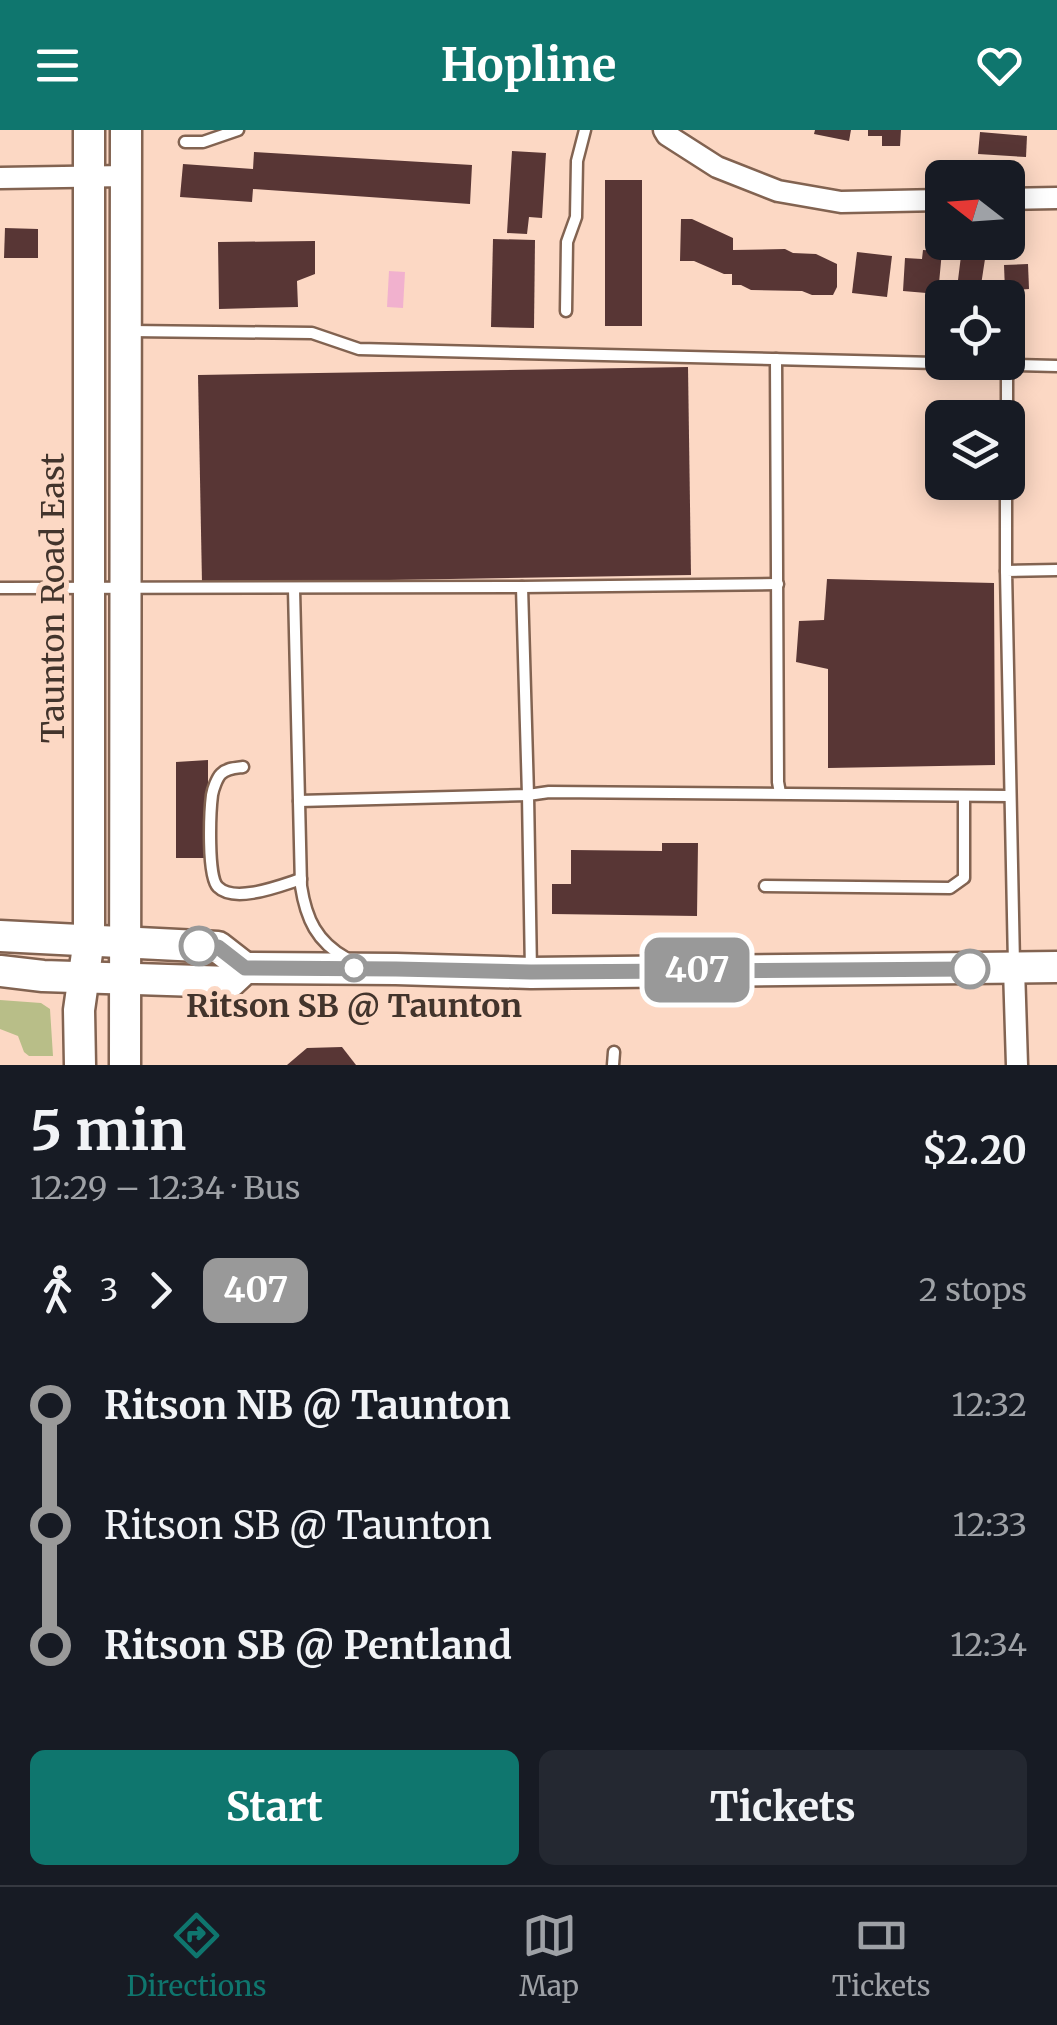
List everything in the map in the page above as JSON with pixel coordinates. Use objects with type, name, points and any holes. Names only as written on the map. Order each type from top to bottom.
[{"type":"main road","name":"Taunton Road East","points":[[80,1065],[79,1010],[89,939],[89,130]]},
{"type":"main road","points":[[125,1065],[126,130]]},
{"type":"main road","points":[[0,936],[218,947],[245,968],[531,972],[1057,967]]},
{"type":"main road","points":[[0,971],[230,982],[245,968]]},
{"type":"street","points":[[664,130],[717,167],[778,191],[841,202],[925,200]]},
{"type":"street","points":[[0,178],[126,176]]},
{"type":"street","points":[[1025,199],[1057,198]]},
{"type":"street","points":[[1014,968],[1017,1065]]},
{"type":"lane","points":[[185,142],[203,142],[238,130]]},
{"type":"lane","points":[[566,311],[567,242],[576,217],[577,161],[585,130]]},
{"type":"lane","points":[[126,332],[312,333],[360,349],[925,363]]},
{"type":"lane","points":[[776,359],[780,794]]},
{"type":"lane","points":[[1025,365],[1057,366]]},
{"type":"lane","points":[[1006,500],[1014,968]]},
{"type":"lane","points":[[1006,570],[1057,570]]},
{"type":"lane","points":[[0,588],[778,584]]},
{"type":"lane","points":[[294,588],[300,883],[304,906],[328,948],[364,968]]},
{"type":"lane","points":[[522,588],[531,972]]},
{"type":"lane","points":[[243,766],[220,775],[212,792],[211,872],[216,886],[244,894],[300,883]]},
{"type":"lane","points":[[299,801],[549,792],[1009,796]]},
{"type":"lane","points":[[765,886],[950,888],[964,878],[964,797]]},
{"type":"lane","points":[[614,1052],[614,1065]]},
{"type":"green space","points":[[0,1000],[41,1003],[50,1009],[53,1056],[29,1056],[18,1036],[0,1029]]},
{"type":"shaded area","points":[[389,271],[405,272],[403,308],[387,307]]},
{"type":"building","points":[[815,130],[851,130],[849,141],[814,134]]},
{"type":"building","points":[[868,130],[901,130],[900,146],[882,146],[882,136],[868,136]]},
{"type":"building","points":[[980,132],[1027,136],[1026,157],[978,154]]},
{"type":"building","points":[[512,151],[546,153],[542,218],[529,217],[527,234],[507,233]]},
{"type":"building","points":[[254,152],[472,165],[470,204],[253,189],[252,202],[180,197],[183,164],[253,169]]},
{"type":"building","points":[[605,180],[642,180],[642,326],[605,326]]},
{"type":"building","points":[[681,219],[692,219],[733,238],[733,250],[785,249],[816,254],[837,264],[837,287],[833,295],[812,295],[732,285],[732,274],[694,261],[680,261]]},
{"type":"building","points":[[5,228],[38,229],[38,258],[4,258]]},
{"type":"building","points":[[493,239],[535,240],[534,328],[491,327]]},
{"type":"building","points":[[315,241],[315,274],[297,281],[298,307],[219,309],[218,242]]},
{"type":"building","points":[[923,250],[925,260],[941,260],[939,280],[925,280],[925,293],[903,291],[905,258],[922,259]]},
{"type":"building","points":[[857,252],[892,256],[887,297],[852,293]]},
{"type":"building","points":[[960,260],[985,260],[982,280],[958,280]]},
{"type":"building","points":[[1028,264],[1029,289],[1025,289],[1025,280],[1005,280],[1004,265]]},
{"type":"building","points":[[688,367],[691,575],[202,583],[198,375]]},
{"type":"building","points":[[827,579],[994,583],[995,765],[828,768],[828,669],[796,662],[799,621],[824,620]]},
{"type":"building","points":[[208,760],[208,858],[176,858],[176,762]]},
{"type":"building","points":[[662,843],[698,843],[697,916],[552,914],[552,884],[571,884],[571,850],[662,851]]},
{"type":"building","points":[[342,1047],[356,1065],[287,1065],[307,1048]]},
{"type":"bus line","name":"407","points":[[199,946],[218,947],[245,968],[531,972],[970,969]]},
{"type":"place","name":"Ritson SB @ Taunton","points":[[354,968]]}]
